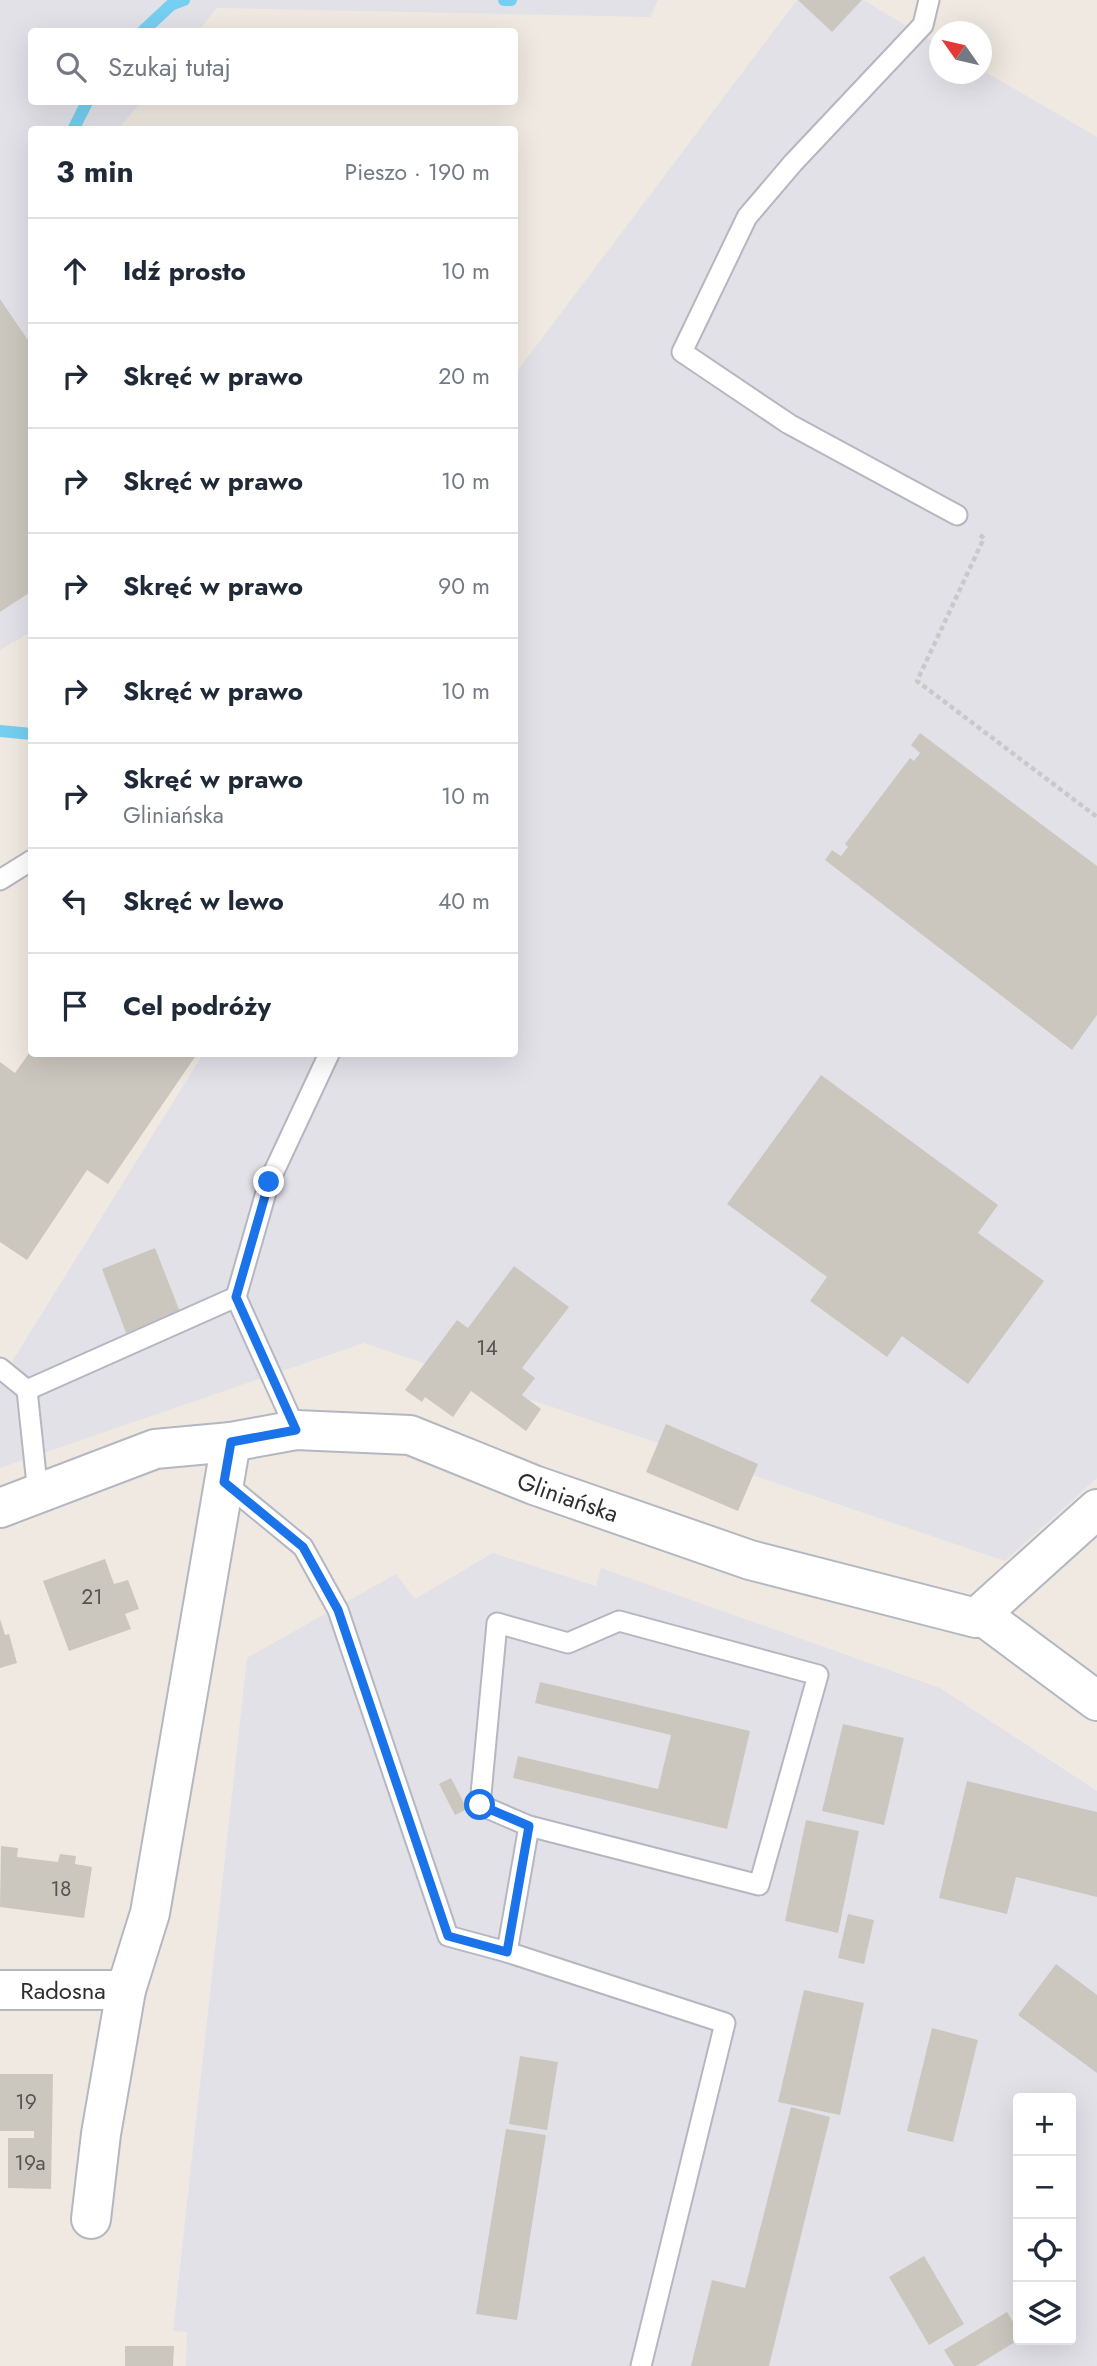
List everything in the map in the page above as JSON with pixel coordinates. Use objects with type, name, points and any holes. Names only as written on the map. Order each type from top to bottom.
[{"type":"street","name":"Gliniańska","points":[[0,1508],[155,1450],[231,1442],[296,1430],[410,1435],[534,1485],[750,1560],[976,1618],[980,1614]]},
{"type":"street","points":[[91,2219],[101,2134],[126,1990],[150,1913],[231,1442]]},
{"type":"street","points":[[1097,1509],[980,1614],[1097,1701]]},
{"type":"street","name":"Radosna","points":[[0,1990],[126,1990]]},
{"type":"lane","points":[[929,0],[923,25],[793,163],[747,217],[682,352],[789,424],[957,515]]},
{"type":"lane","points":[[0,880],[28,862]]},
{"type":"lane","points":[[296,1430],[236,1297],[269,1182],[328,1057]]},
{"type":"lane","points":[[27,1390],[236,1297]]},
{"type":"lane","points":[[0,1368],[27,1390],[38,1494]]},
{"type":"lane","points":[[224,1482],[303,1547],[338,1610],[448,1936],[507,1952],[725,2024],[641,2366]]},
{"type":"lane","points":[[619,1621],[818,1675],[760,1885],[529,1826],[480,1805],[497,1623],[568,1643],[619,1621]]},
{"type":"lane","points":[[507,1952],[529,1826]]},
{"type":"path","points":[[957,515],[984,538],[917,681],[1097,817]]},
{"type":"shaded area","points":[[0,0],[658,0],[650,17],[217,8],[200,28],[28,28],[28,105],[138,105],[121,126],[28,126],[28,634],[0,650]]},
{"type":"shaded area","points":[[797,0],[863,0],[929,39],[929,84],[992,84],[992,76],[1097,137],[1097,1478],[1005,1561],[364,1343],[0,1468],[0,1381],[201,1057],[518,1057],[518,370]]},
{"type":"shaded area","points":[[493,1553],[596,1586],[601,1568],[940,1688],[1097,1791],[1097,2366],[186,2366],[187,2332],[173,2331],[247,1658],[396,1574],[415,1599]]},
{"type":"building","points":[[798,0],[862,0],[832,32]]},
{"type":"building","points":[[0,299],[28,340],[28,594],[0,612]]},
{"type":"building","points":[[920,733],[1097,866],[1097,1015],[1072,1050],[825,860],[832,850],[841,856],[848,847],[845,844],[910,758],[914,761],[920,753],[911,745]]},
{"type":"building","points":[[28,1055],[28,1057],[195,1057],[108,1184],[87,1170],[27,1260],[0,1242],[0,1062],[15,1073]]},
{"type":"building","points":[[821,1075],[998,1205],[978,1233],[1044,1281],[968,1384],[902,1336],[887,1357],[810,1301],[827,1277],[727,1204]]},
{"type":"building","points":[[155,1248],[180,1312],[126,1333],[102,1269]]},
{"type":"building","points":[[514,1266],[569,1307],[522,1368],[535,1378],[522,1395],[541,1409],[526,1431],[471,1391],[453,1417],[425,1397],[422,1402],[405,1390],[457,1320],[468,1328]]},
{"type":"building","points":[[666,1424],[758,1464],[738,1511],[646,1472]]},
{"type":"building","points":[[105,1559],[114,1584],[128,1580],[139,1609],[125,1614],[131,1629],[69,1651],[43,1581]]},
{"type":"building","points":[[0,1619],[5,1635],[9,1634],[17,1663],[0,1668]]},
{"type":"building","points":[[540,1682],[750,1731],[727,1829],[513,1778],[518,1756],[658,1789],[671,1735],[535,1703]]},
{"type":"building","points":[[843,1724],[904,1738],[884,1825],[822,1811]]},
{"type":"building","points":[[451,1778],[467,1809],[455,1815],[439,1784]]},
{"type":"building","points":[[967,1781],[1097,1812],[1097,1897],[1016,1877],[1007,1914],[939,1898]]},
{"type":"building","points":[[806,1820],[859,1831],[838,1933],[785,1921]]},
{"type":"building","points":[[1,1846],[18,1848],[17,1857],[58,1862],[60,1854],[76,1856],[75,1864],[92,1867],[84,1918],[0,1907]]},
{"type":"building","points":[[848,1914],[874,1920],[864,1964],[838,1958]]},
{"type":"building","points":[[1056,1964],[1097,1995],[1097,2073],[1018,2015]]},
{"type":"building","points":[[804,1990],[864,2003],[840,2115],[778,2102]]},
{"type":"building","points":[[932,2028],[978,2040],[953,2142],[907,2131]]},
{"type":"building","points":[[520,2056],[558,2062],[547,2130],[509,2124]]},
{"type":"building","points":[[0,2074],[53,2074],[51,2189],[8,2188],[8,2138],[34,2138],[34,2131],[0,2131]]},
{"type":"building","points":[[791,2107],[830,2117],[769,2366],[691,2366],[712,2280],[745,2288]]},
{"type":"building","points":[[506,2129],[546,2135],[517,2320],[476,2314]]},
{"type":"building","points":[[924,2256],[964,2324],[929,2345],[889,2277]]},
{"type":"building","points":[[1007,2312],[1013,2322],[1013,2343],[976,2366],[954,2366],[944,2350]]},
{"type":"building","points":[[125,2346],[174,2346],[173,2366],[125,2366]]},
{"type":"waterway","points":[[146,28],[171,5],[184,0]]},
{"type":"waterway","points":[[504,0],[511,0]]},
{"type":"waterway","points":[[75,126],[86,105]]},
{"type":"waterway","points":[[0,731],[28,734]]},
{"type":"route","points":[[269,1182],[236,1297],[296,1430],[231,1442],[224,1482],[303,1547],[338,1610],[448,1936],[507,1952],[529,1826],[480,1805]]}]
